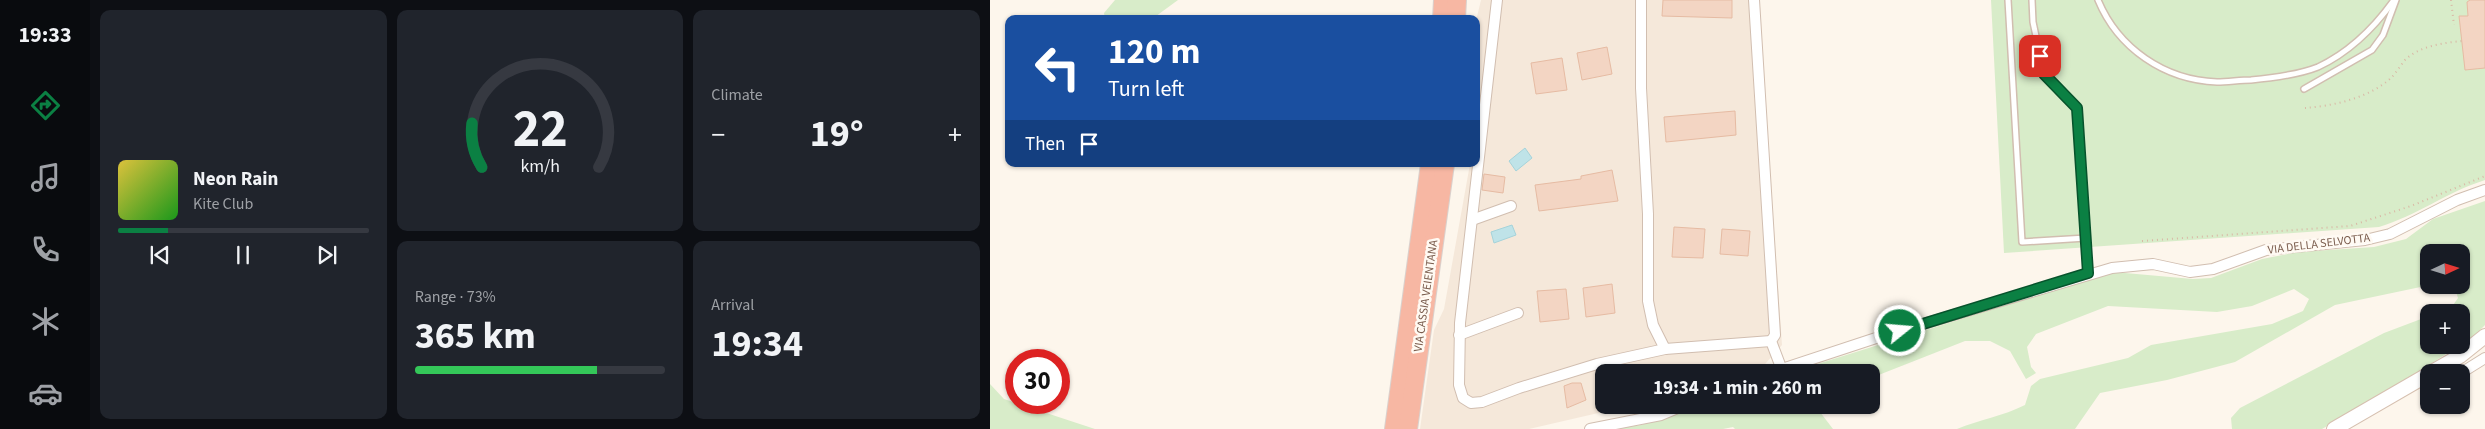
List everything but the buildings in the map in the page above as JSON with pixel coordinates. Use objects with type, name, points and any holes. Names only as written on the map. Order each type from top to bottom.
[{"type":"highway","points":[[1442,0],[1442,15]]},
{"type":"highway","points":[[1456,15],[1457,0]]},
{"type":"highway","name":"VIA CASSIA VEIENTANA","points":[[1394,429],[1430,167]]},
{"type":"highway","name":"VIA CASSIA VEIENTANA","points":[[1408,429],[1444,167]]},
{"type":"street","points":[[1480,150],[1497,0]]},
{"type":"street","points":[[1641,0],[1641,88],[1648,214],[1648,301],[1653,325],[1665,349]]},
{"type":"street","points":[[1478,167],[1459,335],[1460,389],[1463,398],[1470,403],[1490,400],[1519,388],[1597,364],[1665,349],[1771,341],[1776,335],[1754,0]]},
{"type":"street","name":"VIA DELLA SELVOTTA","points":[[1798,364],[2088,273],[2141,264],[2153,264],[2190,272],[2199,271],[2222,266],[2266,250],[2365,240],[2390,234],[2456,200],[2485,190]]},
{"type":"street","points":[[1472,220],[1511,206]]},
{"type":"street","points":[[1459,335],[1518,313]]},
{"type":"street","points":[[2448,364],[2485,336]]},
{"type":"street","points":[[1771,341],[1776,364]]},
{"type":"street","points":[[2470,367],[2485,358]]},
{"type":"street","points":[[2334,429],[2420,381]]},
{"type":"street","points":[[1590,429],[1664,414]]},
{"type":"lane","points":[[2008,0],[2022,242],[2086,238]]},
{"type":"lane","points":[[2032,0],[2033,22],[2044,74],[2077,108],[2088,273]]},
{"type":"lane","points":[[2098,0],[2113,29],[2134,52],[2154,65],[2183,76],[2216,82],[2273,78],[2317,67],[2357,43],[2378,22],[2395,0]]},
{"type":"lane","points":[[2304,89],[2372,50],[2383,35],[2395,0]]},
{"type":"path","points":[[2451,0],[2454,24]]},
{"type":"path","points":[[2305,108],[2323,107],[2360,96],[2391,78],[2411,55],[2433,45],[2462,41]]},
{"type":"path","points":[[2142,241],[2350,226],[2412,206],[2485,176]]},
{"type":"shaded area","points":[[1481,0],[1758,0],[1782,345],[1765,364],[1595,364],[1595,414],[1529,429],[1420,429],[1434,330],[1444,309],[1469,167],[1480,167],[1480,15],[1477,15]]},
{"type":"green space","points":[[1115,0],[1178,0],[1157,15],[1104,15]]},
{"type":"green space","points":[[1991,0],[2485,0],[2485,180],[2406,217],[2379,227],[2004,253]]},
{"type":"green space","points":[[2485,201],[2485,325],[2470,339],[2470,304],[2454,304],[2458,298],[2457,294],[2470,294],[2470,244],[2420,244],[2420,287],[2335,305],[2235,362],[2167,380],[2100,393],[2075,429],[1957,429],[2025,405],[2031,386],[2040,379],[2128,358],[2151,345],[2272,324],[2303,311],[2309,299],[2294,289],[2252,306],[2217,312],[2108,306],[2036,334],[2027,347],[2031,367],[2036,373],[2026,379],[2010,351],[1990,341],[1965,341],[1880,374],[1880,364],[1818,364],[2108,273],[2193,279],[2211,278],[2262,259],[2298,252],[2374,247],[2406,239],[2433,219]]},
{"type":"green space","points":[[2420,319],[2420,354],[2446,354],[2430,364],[2420,364],[2420,371],[2322,429],[2232,429],[2231,418],[2240,408],[2384,333]]},
{"type":"green space","points":[[990,384],[1005,399],[1005,414],[1050,414],[1095,429],[990,429]]},
{"type":"green space","points":[[1673,414],[1822,414],[1833,429],[1735,429],[1733,427],[1723,429],[1614,429],[1641,425]]},
{"type":"water","points":[[1525,148],[1532,158],[1516,171],[1509,161]]},
{"type":"water","points":[[1512,225],[1516,235],[1494,243],[1491,232]]},
{"type":"route","points":[[1900,331],[2088,273],[2077,108],[2044,74],[2040,56]]}]
